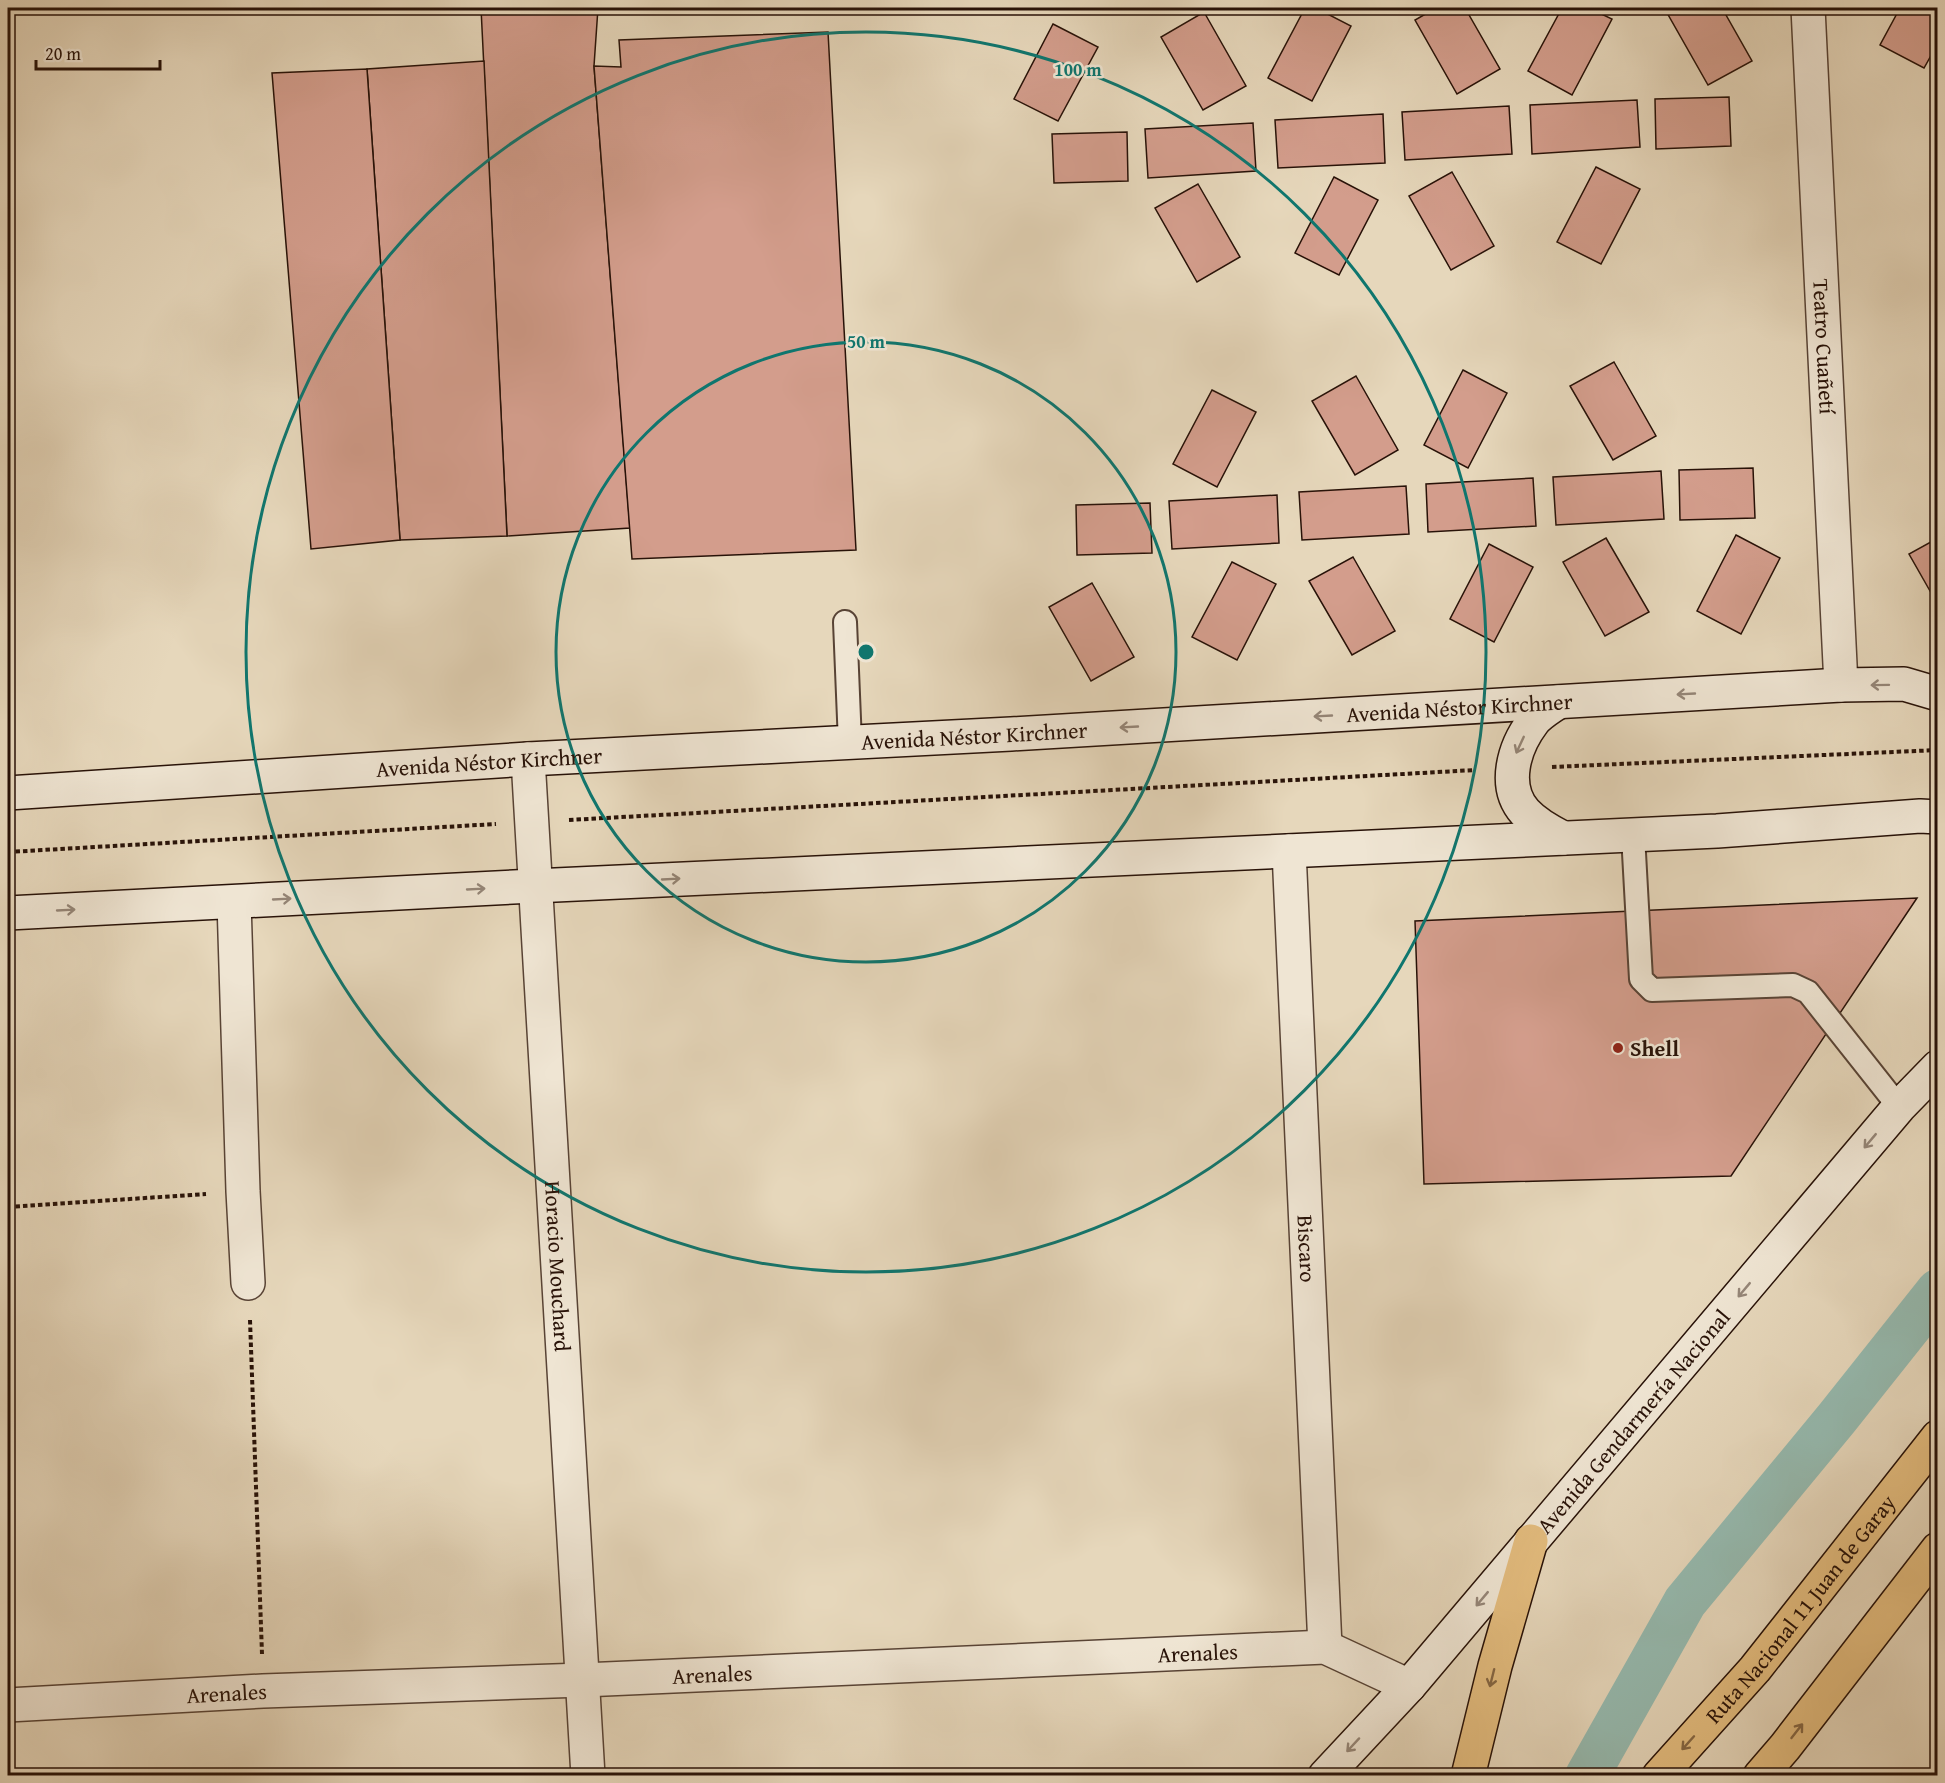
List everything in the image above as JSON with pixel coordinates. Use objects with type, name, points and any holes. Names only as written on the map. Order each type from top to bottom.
[{"type":"highway","name":"Ruta Nacional 11 Juan de Garay","points":[[1659,1776],[1755,1669],[1938,1437]]},
{"type":"highway","points":[[1468,1776],[1531,1541]]},
{"type":"highway","points":[[1760,1776],[1800,1728],[1938,1549]]},
{"type":"main road","name":"Teatro Cuañetí","points":[[1808,8],[1841,685]]},
{"type":"main road","name":"Avenida Néstor Kirchner","points":[[8,793],[528,759],[850,743],[1841,685],[1904,684],[1938,694]]},
{"type":"main road","points":[[1558,702],[1534,720],[1518,746],[1512,768],[1515,792],[1523,811],[1540,826],[1563,838]]},
{"type":"main road","name":"Horacio Mouchard","points":[[528,759],[588,1776]]},
{"type":"main road","points":[[8,913],[1717,831],[1932,813]]},
{"type":"main road","name":"Biscaro","points":[[1289,851],[1325,1647]]},
{"type":"main road","points":[[234,902],[248,1283]]},
{"type":"main road","name":"Avenida Gendarmería Nacional","points":[[1325,1776],[1408,1686],[1899,1107],[1938,1067]]},
{"type":"main road","name":"Arenales","points":[[8,1705],[263,1691],[583,1680],[1325,1647],[1408,1686]]},
{"type":"lane","points":[[845,622],[850,743]]},
{"type":"lane","points":[[1633,835],[1641,980],[1652,990],[1792,985],[1809,992],[1899,1107]]},
{"type":"path","points":[[8,852],[1512,768],[1938,750]]},
{"type":"path","points":[[8,1207],[243,1191]]},
{"type":"path","points":[[248,1283],[263,1691]]},
{"type":"building","points":[[481,8],[598,8],[594,66],[630,528],[507,536]]},
{"type":"building","points":[[1305,8],[1316,8],[1351,26],[1312,101],[1268,78]]},
{"type":"building","points":[[1436,8],[1465,8],[1500,69],[1457,94],[1415,20]]},
{"type":"building","points":[[1562,8],[1589,8],[1612,19],[1572,95],[1528,71]]},
{"type":"building","points":[[1672,8],[1722,8],[1752,61],[1708,85],[1666,11]]},
{"type":"building","points":[[1900,8],[1938,8],[1938,43],[1924,68],[1880,45]]},
{"type":"building","points":[[1204,12],[1246,86],[1203,110],[1161,37]]},
{"type":"building","points":[[1053,24],[1098,47],[1058,121],[1014,99]]},
{"type":"building","points":[[828,32],[856,550],[632,559],[594,66],[621,67],[619,40]]},
{"type":"building","points":[[484,61],[507,536],[400,540],[367,69]]},
{"type":"building","points":[[367,69],[400,540],[311,549],[272,73]]},
{"type":"building","points":[[1729,97],[1731,146],[1656,149],[1655,99]]},
{"type":"building","points":[[1637,100],[1640,147],[1532,154],[1530,105]]},
{"type":"building","points":[[1509,106],[1512,154],[1405,160],[1402,112]]},
{"type":"building","points":[[1383,114],[1385,163],[1278,168],[1275,120]]},
{"type":"building","points":[[1253,123],[1256,171],[1148,178],[1145,129]]},
{"type":"building","points":[[1127,132],[1128,181],[1054,183],[1052,134]]},
{"type":"building","points":[[1596,167],[1640,189],[1601,264],[1557,242]]},
{"type":"building","points":[[1452,172],[1494,246],[1451,270],[1409,196]]},
{"type":"building","points":[[1334,177],[1378,200],[1339,275],[1295,253]]},
{"type":"building","points":[[1198,184],[1240,257],[1197,282],[1155,208]]},
{"type":"building","points":[[1614,362],[1656,436],[1613,460],[1570,386]]},
{"type":"building","points":[[1463,370],[1507,393],[1468,468],[1424,445]]},
{"type":"building","points":[[1356,376],[1398,450],[1355,475],[1312,401]]},
{"type":"building","points":[[1212,390],[1256,412],[1217,487],[1173,464]]},
{"type":"building","points":[[1753,468],[1755,518],[1680,520],[1679,470]]},
{"type":"building","points":[[1661,471],[1664,519],[1556,525],[1553,477]]},
{"type":"building","points":[[1533,478],[1536,526],[1428,532],[1426,484]]},
{"type":"building","points":[[1406,486],[1409,534],[1302,540],[1299,492]]},
{"type":"building","points":[[1277,495],[1279,543],[1172,549],[1169,501]]},
{"type":"building","points":[[1150,503],[1152,553],[1077,555],[1076,505]]},
{"type":"building","points":[[1736,535],[1780,558],[1741,634],[1697,611]]},
{"type":"building","points":[[1606,538],[1649,612],[1605,636],[1563,562]]},
{"type":"building","points":[[1938,538],[1938,605],[1909,554]]},
{"type":"building","points":[[1489,544],[1533,567],[1494,642],[1450,619]]},
{"type":"building","points":[[1353,557],[1395,631],[1352,655],[1309,581]]},
{"type":"building","points":[[1232,562],[1276,584],[1237,660],[1192,637]]},
{"type":"building","points":[[1092,583],[1134,657],[1091,681],[1049,607]]},
{"type":"building","name":"Shell","points":[[1917,898],[1731,1176],[1424,1184],[1415,921]]},
{"type":"waterway","points":[[1587,1776],[1685,1602],[1938,1291]]},
{"type":"place","name":"Shell","points":[[1618,1048]]}]
